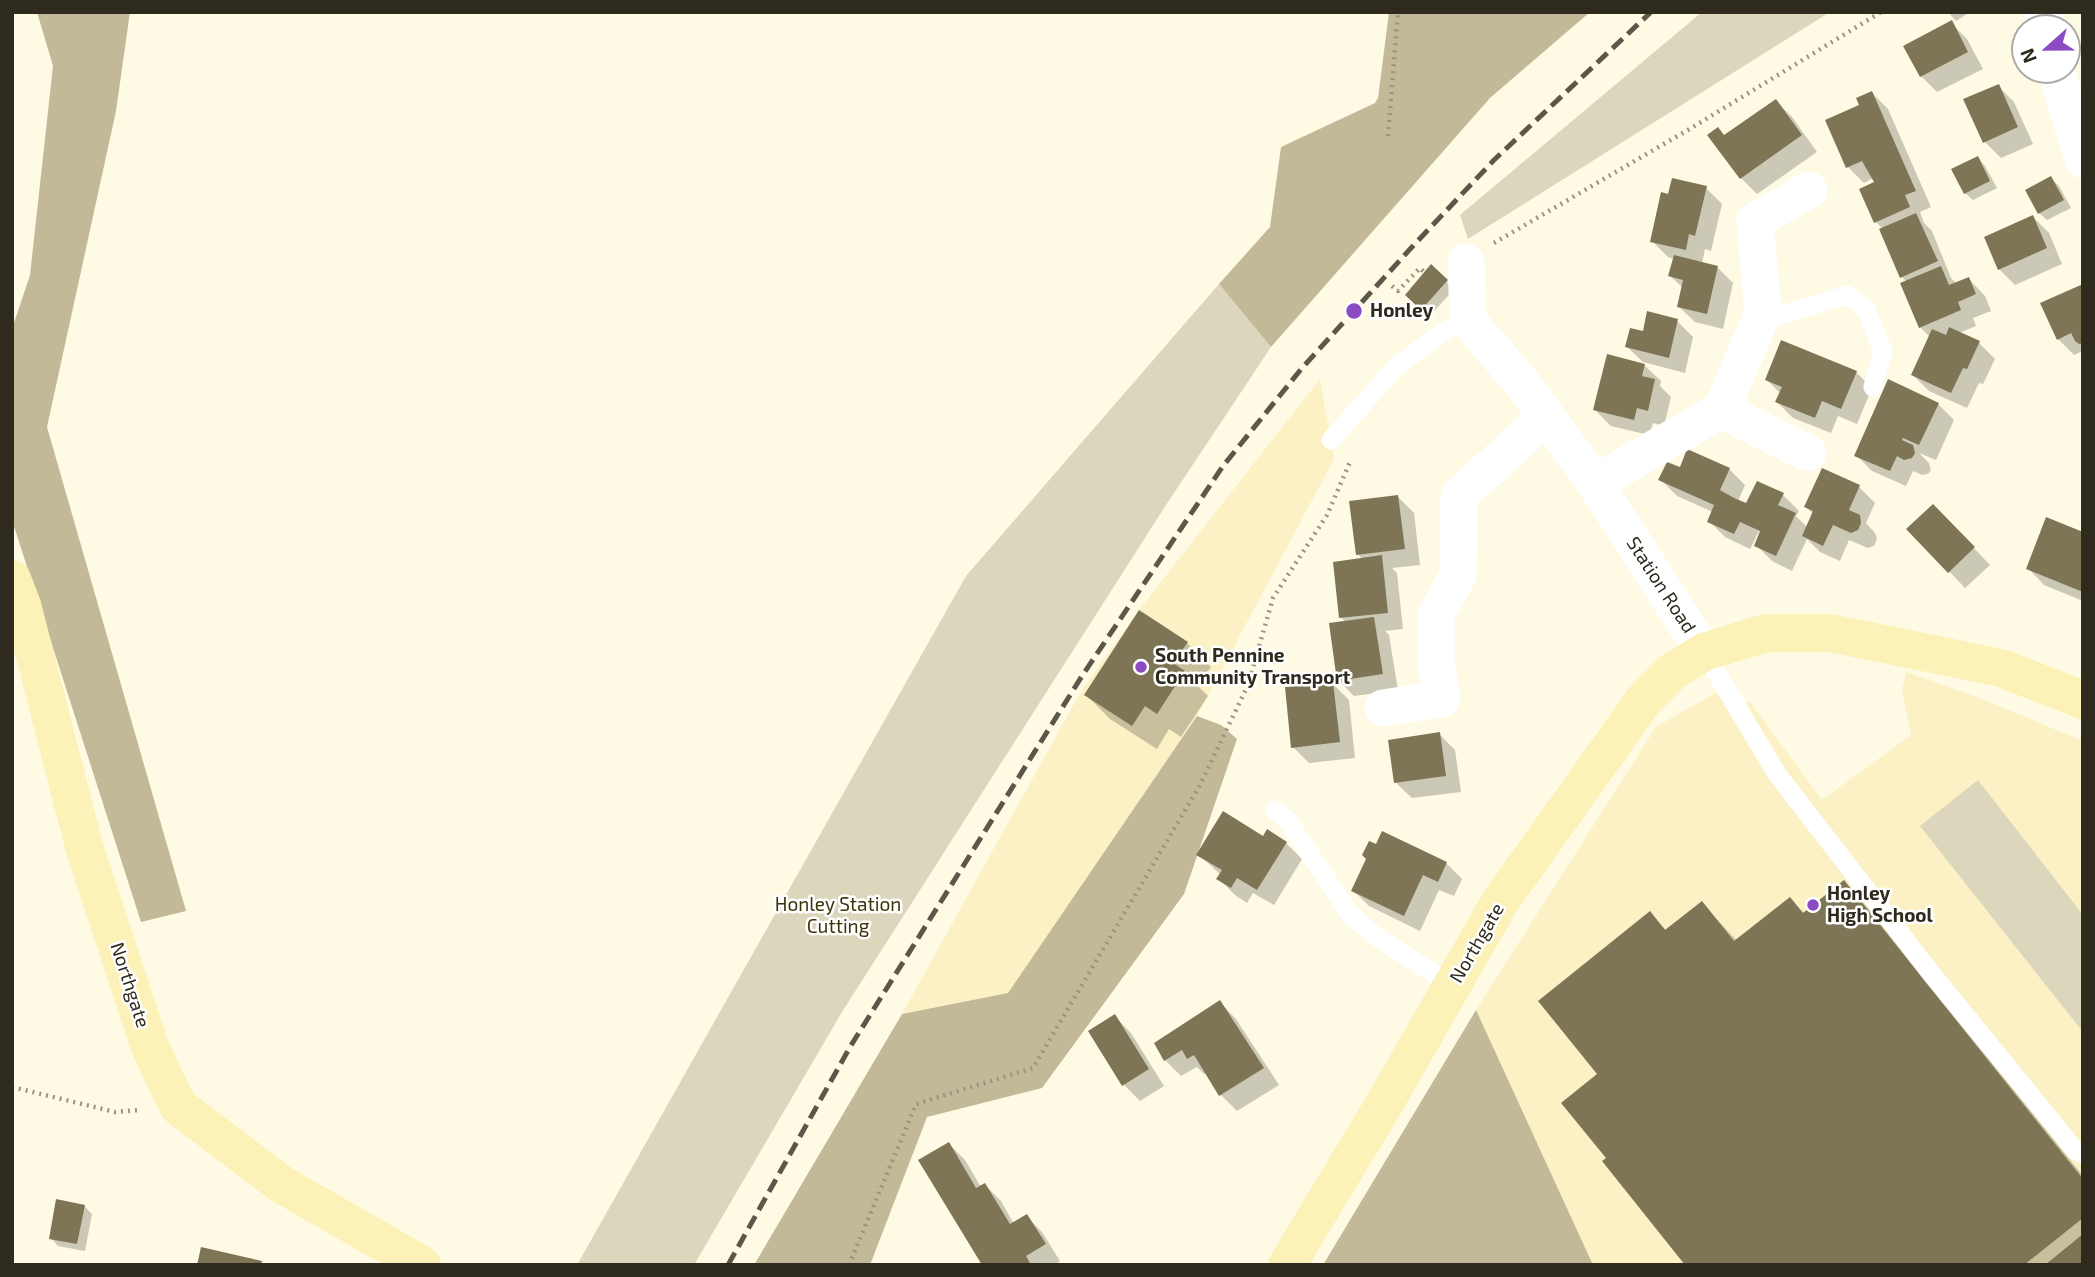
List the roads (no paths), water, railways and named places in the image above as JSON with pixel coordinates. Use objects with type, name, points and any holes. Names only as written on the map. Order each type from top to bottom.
[{"type":"street","points":[[2060,84],[2083,160]]},
{"type":"street","points":[[1595,483],[1721,410],[1763,313],[1755,221],[1810,190]]},
{"type":"street","points":[[1466,262],[1468,320]]},
{"type":"street","name":"Station Road","points":[[1468,320],[1501,356],[1595,483],[1704,652],[1766,633],[1830,633],[2001,667],[2083,699]]},
{"type":"street","points":[[1721,410],[1808,453]]},
{"type":"street","points":[[1383,708],[1441,699],[1436,663],[1436,615],[1458,575],[1459,496],[1546,417]]},
{"type":"street","name":"Northgate","points":[[12,579],[22,605],[85,850],[150,1047],[178,1107],[281,1184],[422,1265]]},
{"type":"street","name":"Northgate","points":[[1287,1265],[1383,1106],[1500,902],[1644,700],[1672,672],[1704,652]]},
{"type":"lane","points":[[1761,321],[1848,295],[1866,310],[1883,351],[1873,387]]},
{"type":"lane","points":[[1334,436],[1396,367],[1443,332],[1468,320]]},
{"type":"lane","points":[[1704,652],[1777,774],[1930,972],[2076,1150],[2083,1154]]},
{"type":"lane","points":[[1275,810],[1288,821],[1349,912],[1376,936],[1452,985]]},
{"type":"railway","points":[[728,1265],[850,1047],[1082,676],[1223,466],[1302,368],[1494,160],[1651,12]]},
{"type":"place","name":"Honley","points":[[1354,311]]},
{"type":"place","name":"South Pennine Community Transport","points":[[1141,667]]},
{"type":"place","name":"Honley High School","points":[[1813,905]]},
{"type":"park label","name":"Honley Station Cutting","points":[[838,916]]}]
